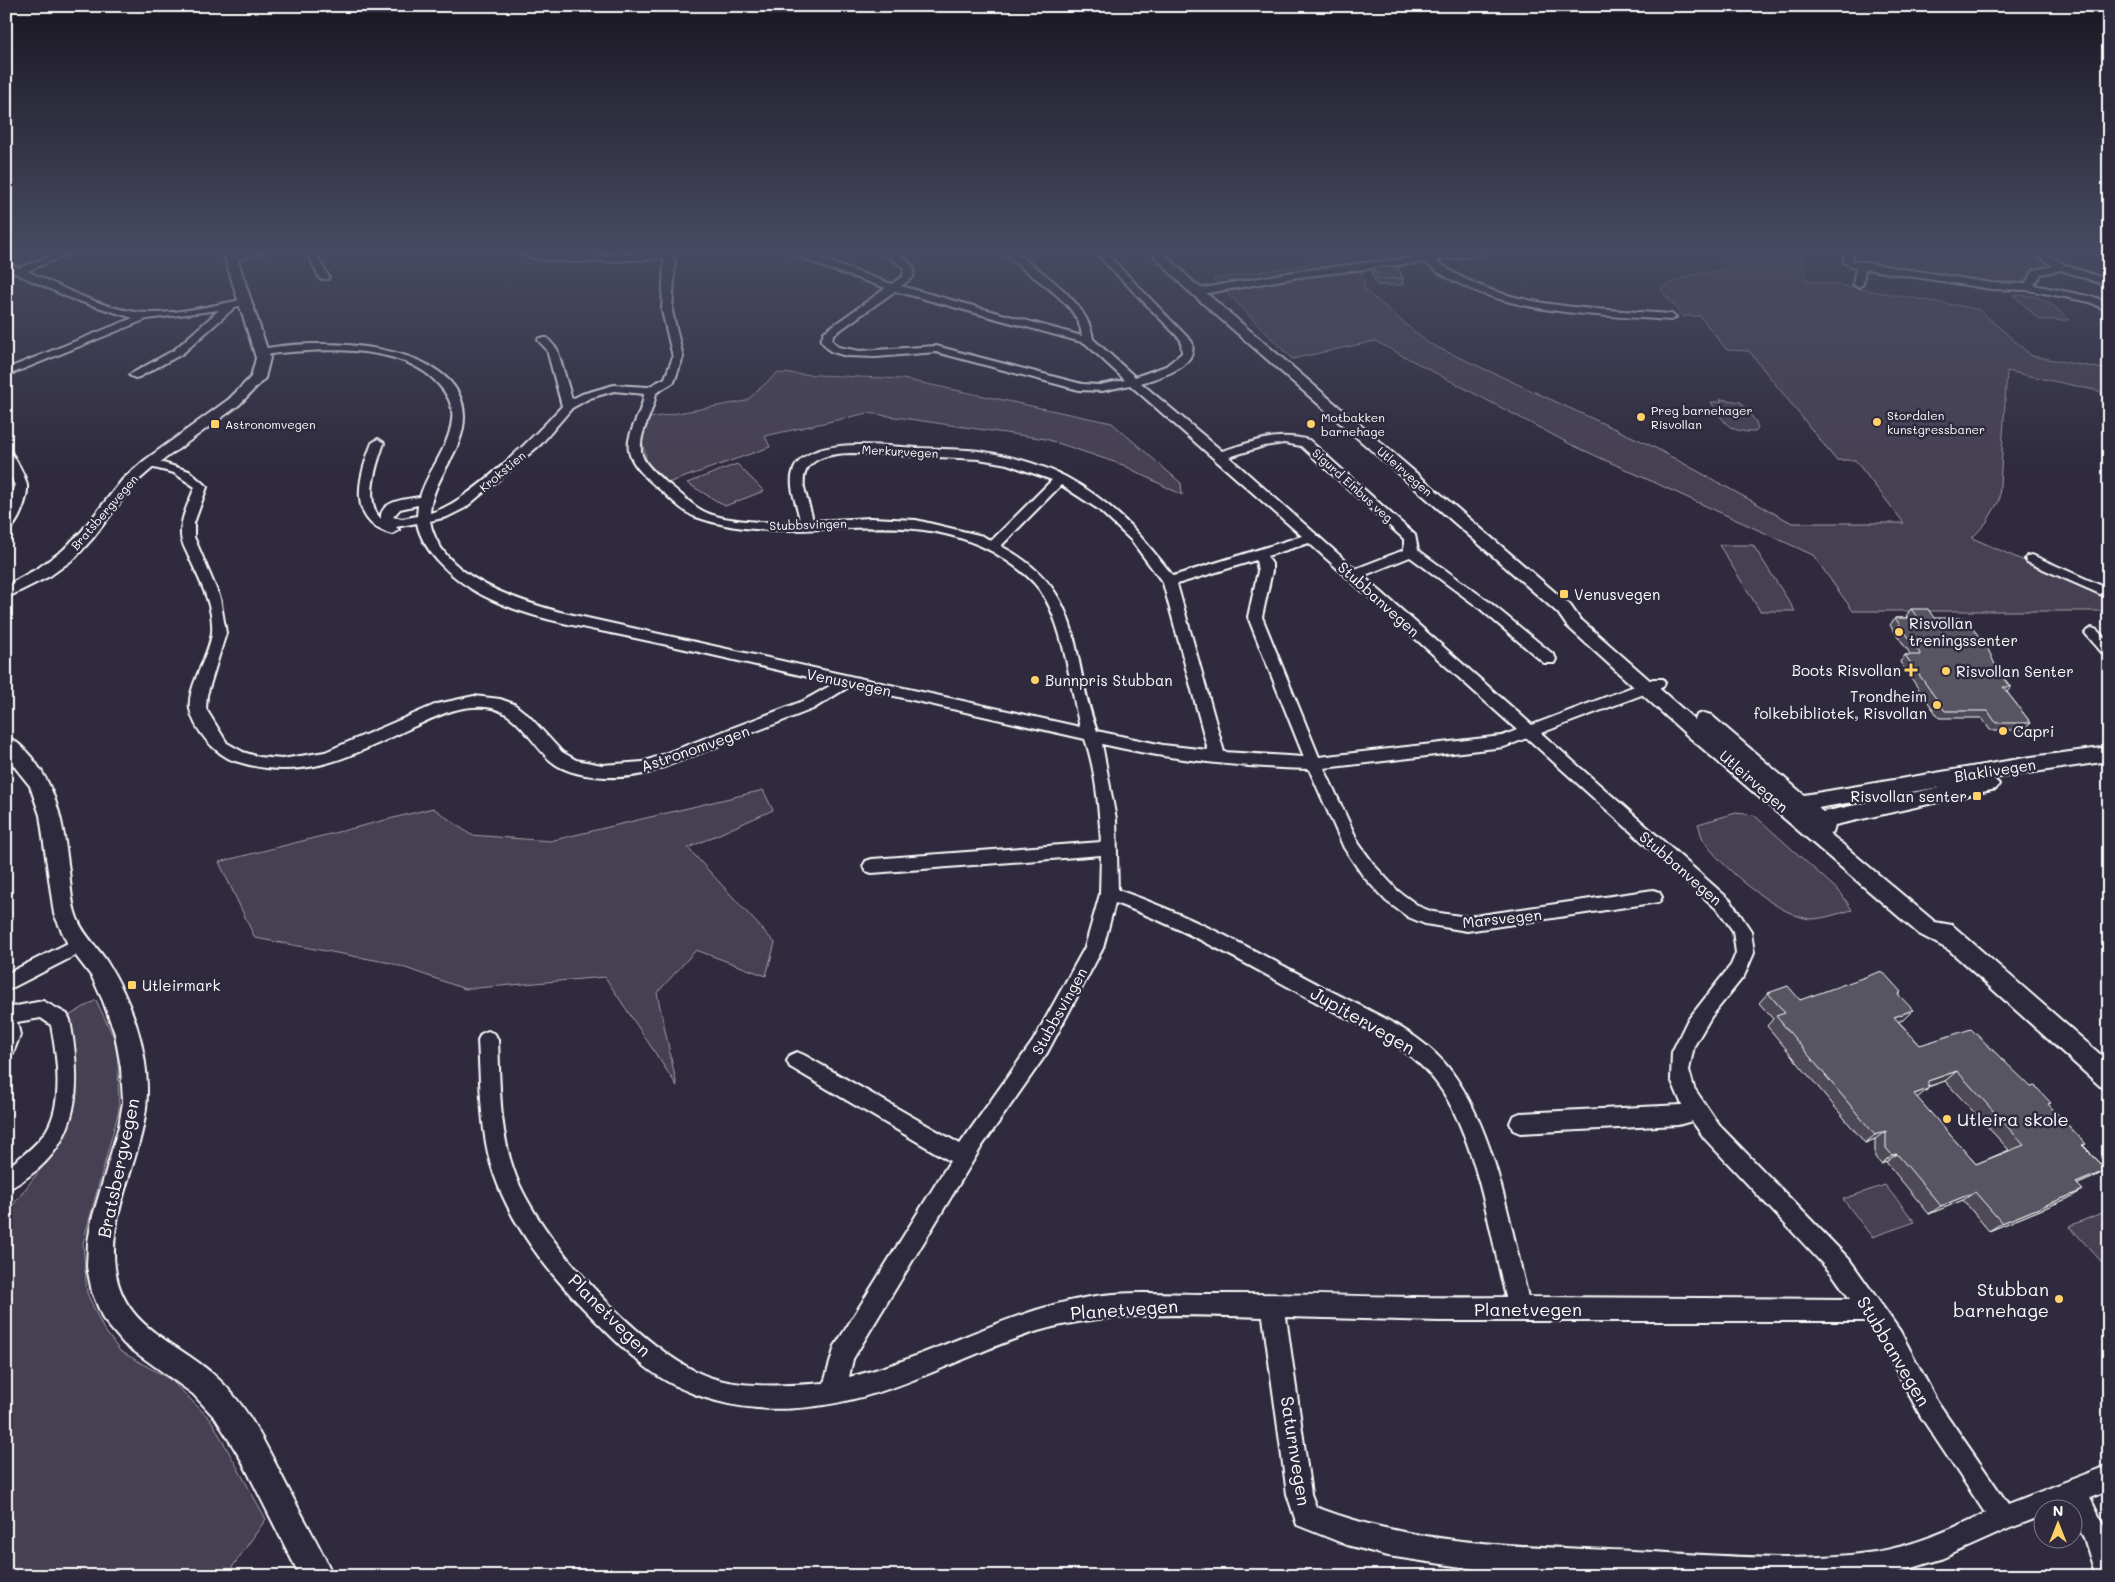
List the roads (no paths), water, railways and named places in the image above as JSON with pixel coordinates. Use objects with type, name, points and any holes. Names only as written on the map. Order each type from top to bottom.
[{"type":"main road","name":"Bratsbergvegen","points":[[6,593],[44,572],[69,554],[121,489],[150,463],[247,391],[262,369],[262,352],[254,326]]},
{"type":"main road","name":"Utleirvegen","points":[[1236,326],[1564,609],[1573,622],[1652,685],[1797,809],[1927,928],[1953,942]]},
{"type":"main road","name":"Bratsbergvegen","points":[[6,744],[28,765],[50,806],[61,897],[65,913],[80,945],[99,969],[121,1017],[135,1068],[135,1105],[102,1237],[101,1273],[106,1293],[113,1311],[140,1342],[178,1365],[204,1385],[235,1421],[250,1445],[317,1576]]},
{"type":"main road","name":"Blaklivegen","points":[[1797,809],[2031,764],[2109,754]]},
{"type":"main road","name":"Blaklivegen","points":[[1820,820],[2041,772],[2081,759]]},
{"type":"main road","name":"Utleirvegen","points":[[1797,809],[1820,820],[1936,923],[1953,942],[2109,1078]]},
{"type":"street","points":[[6,373],[122,326]]},
{"type":"street","points":[[135,375],[178,352],[207,326]]},
{"type":"street","points":[[650,391],[670,380],[678,357],[670,326]]},
{"type":"street","points":[[839,326],[826,338],[827,344],[840,352],[857,355],[915,348],[936,349],[1089,388],[1107,387],[1132,381],[1179,363],[1186,356],[1188,346],[1186,339],[1173,326]]},
{"type":"street","points":[[1031,326],[1088,340],[1090,333],[1086,326]]},
{"type":"street","points":[[543,340],[552,349],[568,406]]},
{"type":"street","name":"Stubbanvegen","points":[[1088,340],[1725,906],[1740,926],[1745,948],[1744,960],[1700,1017],[1680,1061],[1684,1086],[1695,1111],[1712,1132],[1841,1267],[1892,1339],[1929,1409],[2003,1518]]},
{"type":"street","points":[[262,352],[300,348],[344,348],[388,354],[421,364],[443,379],[458,404],[458,422],[453,442],[425,500],[424,522],[396,523],[387,521],[386,515],[396,506],[425,500]]},
{"type":"street","name":"Krokstien","points":[[378,443],[368,470],[366,509],[384,529],[402,530],[448,512],[493,480],[537,441],[568,406],[586,396],[606,389],[631,388],[650,391]]},
{"type":"street","name":"Stubbsvingen","points":[[650,391],[649,406],[636,435],[636,455],[643,466],[660,484],[698,514],[732,523],[776,527],[871,522],[916,524],[958,532],[993,546],[1017,560],[1033,573],[1052,596],[1067,635],[1091,736],[1097,751],[1108,818],[1110,848],[1109,894],[1094,948],[1040,1048],[964,1158],[843,1354],[833,1392]]},
{"type":"street","name":"Sigurd Einbus veg","points":[[1220,456],[1276,439],[1296,439],[1305,443],[1410,538],[1411,552]]},
{"type":"street","name":"Merkurvegen","points":[[807,525],[798,486],[800,470],[810,459],[832,450],[854,448],[994,457],[1021,464],[1060,479],[1103,506],[1123,523],[1170,582],[1218,758]]},
{"type":"street","points":[[6,452],[21,486],[12,521],[6,527]]},
{"type":"street","name":"Astronomvegen","points":[[150,463],[177,470],[195,479],[201,488],[188,523],[187,537],[219,618],[213,657],[197,706],[200,715],[222,750],[246,760],[264,765],[288,765],[320,759],[351,749],[444,707],[474,701],[499,703],[515,711],[560,759],[590,771],[645,768],[808,705],[833,692],[846,682]]},
{"type":"street","points":[[993,546],[1060,479]]},
{"type":"street","name":"Venusvegen","points":[[424,522],[429,541],[468,580],[489,594],[542,610],[846,682],[1091,736],[1163,750],[1218,758],[1316,763],[1489,744],[1529,732],[1652,685]]},
{"type":"street","points":[[1170,582],[1310,538]]},
{"type":"street","points":[[1352,575],[1411,552],[1483,604],[1549,659]]},
{"type":"street","points":[[1259,554],[1265,564],[1265,571],[1254,617],[1292,714],[1316,763]]},
{"type":"street","points":[[2032,559],[2109,594]]},
{"type":"street","points":[[2092,634],[2109,652]]},
{"type":"street","name":"Marsvegen","points":[[1316,763],[1340,827],[1368,871],[1392,896],[1414,912],[1431,920],[1467,924],[1653,897]]},
{"type":"street","points":[[872,866],[1110,848]]},
{"type":"street","name":"Jupitervegen","points":[[1109,894],[1143,904],[1326,998],[1409,1044],[1436,1067],[1467,1119],[1478,1143],[1520,1308]]},
{"type":"street","points":[[6,983],[80,945]]},
{"type":"street","points":[[6,1047],[10,1035],[6,1016],[43,1009],[60,1020],[63,1036],[66,1092],[61,1121],[52,1139],[17,1173],[6,1180]]},
{"type":"street","name":"Planetvegen","points":[[488,1040],[493,1122],[507,1181],[536,1232],[585,1294],[646,1354],[700,1386],[751,1396],[794,1398],[863,1388],[904,1374],[1011,1328],[1089,1308],[1135,1305],[1273,1304],[1427,1309],[1872,1310]]},
{"type":"street","points":[[797,1061],[964,1158]]},
{"type":"street","points":[[1520,1123],[1671,1115],[1695,1111]]},
{"type":"street","name":"Saturnvegen","points":[[1273,1304],[1299,1494],[1306,1516],[1337,1529],[1397,1546],[1491,1557],[1798,1574],[1876,1565],[1900,1560],[1970,1534],[2003,1518]]},
{"type":"street","points":[[2003,1518],[2072,1493],[2109,1476]]},
{"type":"street","points":[[2072,1493],[2088,1516],[2099,1540],[2109,1576]]},
{"type":"place","name":"Preg barnehager Risvollan","points":[[1641,417]]},
{"type":"place","name":"Stordalen kunstgressbaner","points":[[1877,422]]},
{"type":"place","name":"Astronomvegen","points":[[215,424]]},
{"type":"place","name":"Motbakken barnehage","points":[[1311,424]]},
{"type":"place","name":"Venusvegen","points":[[1564,594]]},
{"type":"place","name":"Risvollan treningssenter","points":[[1899,632]]},
{"type":"place","name":"Boots Risvollan","points":[[1911,670]]},
{"type":"place","name":"Risvollan Senter","points":[[1946,671]]},
{"type":"place","name":"Bunnpris Stubban","points":[[1035,680]]},
{"type":"place","name":"Trondheim folkebibliotek, Risvollan","points":[[1937,705]]},
{"type":"place","name":"Capri","points":[[2003,731]]},
{"type":"place","name":"Risvollan senter","points":[[1977,796]]},
{"type":"place","name":"Utleirmark","points":[[132,985]]},
{"type":"place","name":"Utleira skole","points":[[1947,1119]]},
{"type":"place","name":"Stubban barnehage","points":[[2059,1299]]}]
